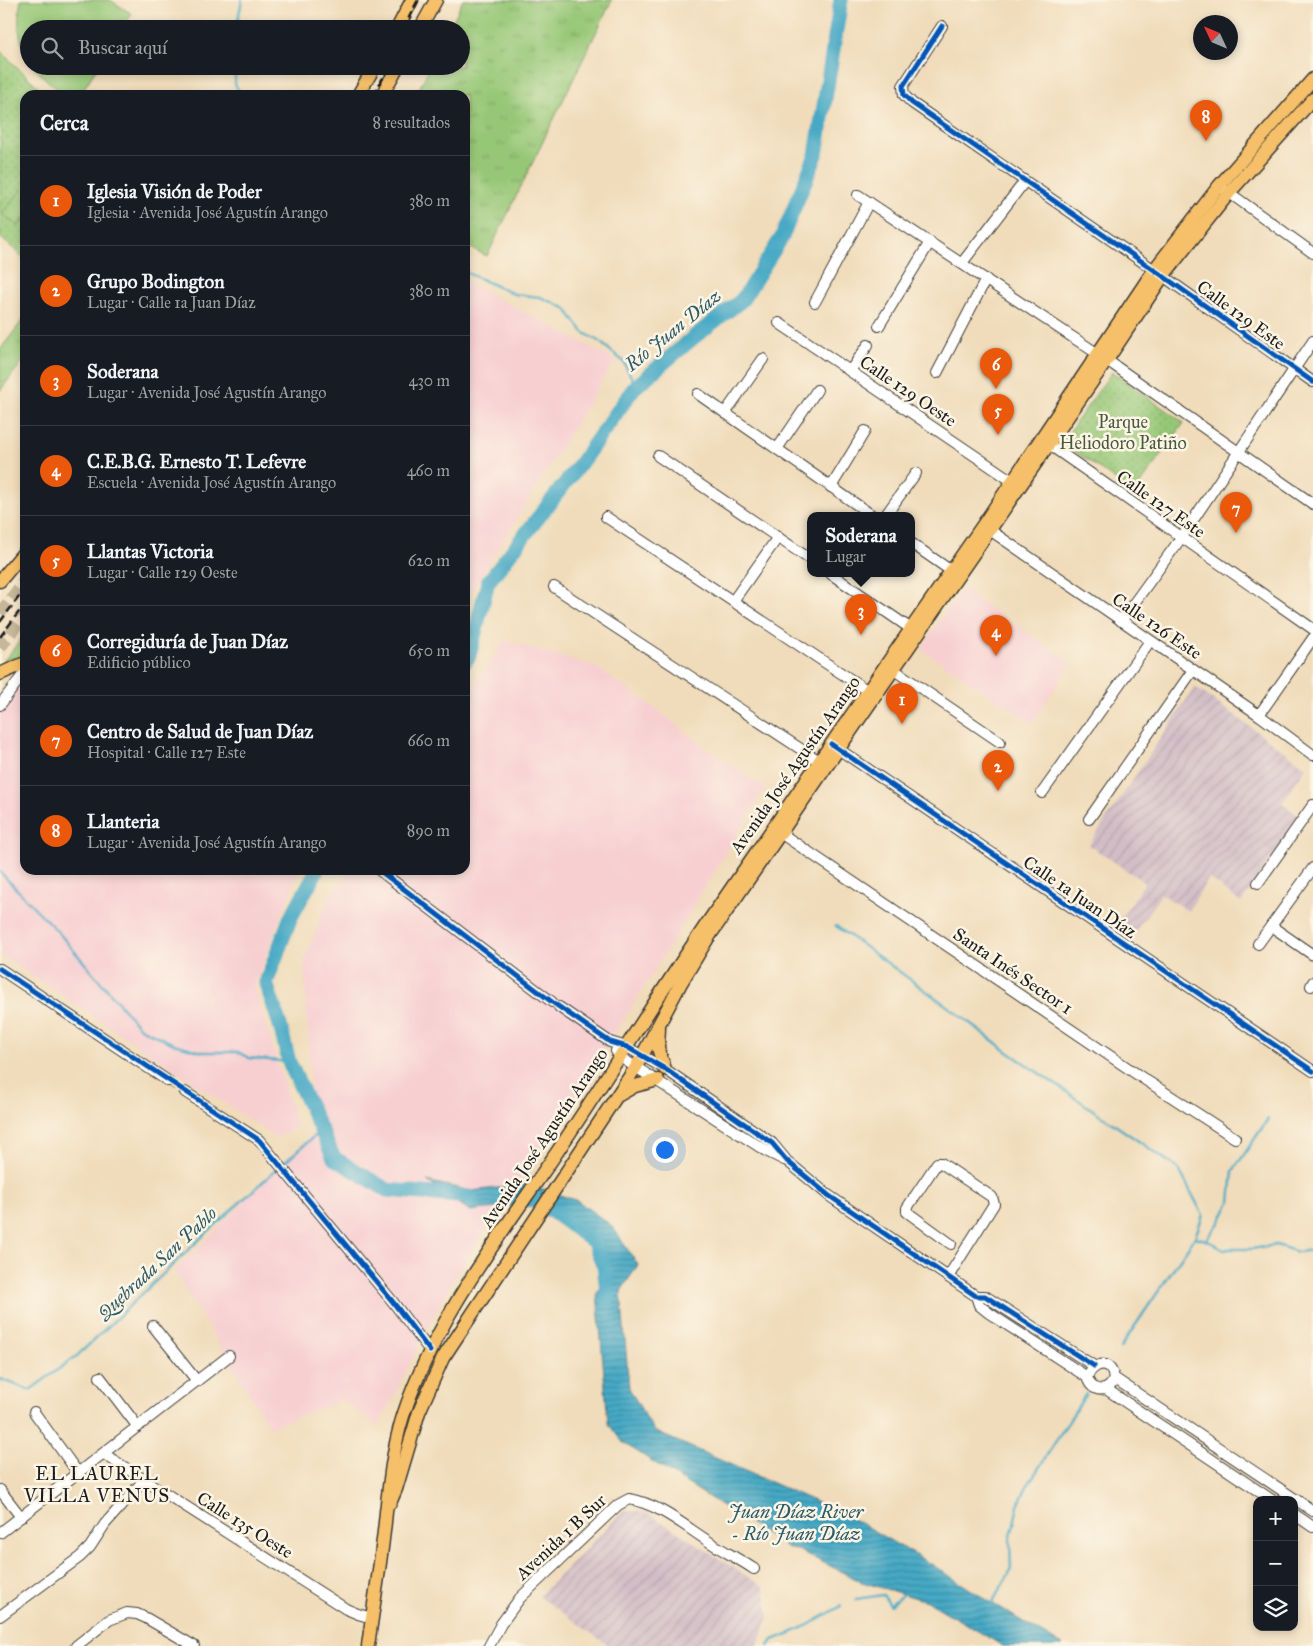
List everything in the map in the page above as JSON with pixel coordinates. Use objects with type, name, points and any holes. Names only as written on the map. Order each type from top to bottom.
[{"type":"main road","points":[[402,20],[412,0]]},
{"type":"main road","points":[[425,20],[436,0]]},
{"type":"main road","points":[[361,90],[370,75]]},
{"type":"main road","points":[[385,90],[393,75]]},
{"type":"main road","name":"Avenida José Agustín Arango","points":[[386,1512],[396,1489],[420,1412],[443,1358],[636,1067],[681,983],[777,831],[987,528],[1159,273],[1313,79]]},
{"type":"main road","name":"Avenida José Agustín Arango","points":[[1224,189],[1313,99]]},
{"type":"main road","points":[[0,581],[20,557]]},
{"type":"main road","points":[[0,590],[9,570]]},
{"type":"main road","points":[[0,674],[20,665]]},
{"type":"main road","name":"Avenida José Agustín Arango","points":[[368,1646],[393,1451],[408,1403],[430,1351],[452,1308],[624,1052],[676,969],[777,831],[819,761],[835,746]]},
{"type":"main road","points":[[659,1026],[658,1048],[665,1069]]},
{"type":"main road","points":[[617,1096],[635,1086],[658,1080]]},
{"type":"main road","points":[[430,1387],[432,1367],[430,1351],[444,1348],[458,1337]]},
{"type":"street","name":"Calle 129 Este","points":[[942,26],[903,86],[904,95],[912,103],[1159,273],[1313,382]]},
{"type":"street","points":[[962,263],[1025,181]]},
{"type":"street","points":[[1224,189],[1312,250]]},
{"type":"street","points":[[858,195],[1103,357],[1313,504]]},
{"type":"street","points":[[815,302],[869,202]]},
{"type":"street","points":[[879,326],[930,242]]},
{"type":"street","points":[[936,373],[986,279]]},
{"type":"street","name":"Calle 129 Oeste","points":[[778,323],[1016,484]]},
{"type":"street","points":[[1121,621],[1181,538],[1313,341]]},
{"type":"street","points":[[850,371],[868,345]]},
{"type":"street","points":[[725,413],[764,359]]},
{"type":"street","points":[[776,449],[817,390]]},
{"type":"street","points":[[698,394],[867,512]]},
{"type":"street","points":[[831,487],[865,431]]},
{"type":"street","name":"Calle 127 Este","points":[[1045,442],[1313,629]]},
{"type":"street","points":[[658,456],[807,557]]},
{"type":"street","points":[[888,512],[916,473]]},
{"type":"street","points":[[606,517],[872,694]]},
{"type":"street","name":"Calle 126 Este","points":[[987,528],[1194,670],[1313,755]]},
{"type":"street","points":[[733,601],[778,538]]},
{"type":"street","points":[[915,546],[955,573]]},
{"type":"street","points":[[835,577],[915,631]]},
{"type":"street","points":[[554,587],[819,761]]},
{"type":"street","points":[[1258,715],[1313,638]]},
{"type":"street","points":[[1042,793],[1150,641]]},
{"type":"street","points":[[890,667],[1000,742]]},
{"type":"street","points":[[1089,819],[1194,670]]},
{"type":"street","points":[[0,705],[20,679]]},
{"type":"street","name":"Calle 1a Juan Díaz","points":[[835,746],[1313,1071]]},
{"type":"street","points":[[1258,883],[1313,805]]},
{"type":"street","name":"Santa Inés Sector 1","points":[[777,831],[1144,1080],[1235,1138]]},
{"type":"street","points":[[1258,944],[1313,868]]},
{"type":"street","points":[[386,875],[555,1005],[624,1052],[636,1067],[766,1151],[787,1161]]},
{"type":"street","points":[[1271,926],[1313,956]]},
{"type":"street","points":[[0,969],[168,1081]]},
{"type":"street","points":[[624,1052],[642,1055],[665,1069],[772,1144],[787,1161],[828,1195],[976,1296],[986,1296],[1094,1366]]},
{"type":"street","points":[[185,1092],[260,1140],[393,1302],[430,1351]]},
{"type":"street","points":[[948,1276],[994,1204],[992,1197],[939,1163],[935,1165],[907,1208],[907,1212],[952,1244]]},
{"type":"street","points":[[976,1296],[979,1305],[989,1313],[1087,1377],[1092,1387],[1106,1390],[1266,1496]]},
{"type":"street","points":[[153,1326],[197,1381]]},
{"type":"street","points":[[0,1533],[229,1356]]},
{"type":"street","points":[[1087,1377],[1094,1366],[1101,1364],[1108,1366],[1114,1378],[1106,1390]]},
{"type":"street","points":[[100,1377],[138,1427]]},
{"type":"street","points":[[1114,1378],[1313,1511]]},
{"type":"street","points":[[34,1412],[78,1473]]},
{"type":"street","name":"Calle 135 Oeste","points":[[104,1454],[346,1609],[372,1618]]},
{"type":"street","points":[[0,1616],[80,1557],[90,1547],[105,1524],[144,1480]]},
{"type":"street","points":[[0,1490],[21,1517]]},
{"type":"street","name":"Avenida 1 B Sur","points":[[489,1646],[501,1624],[520,1598],[618,1505],[629,1499],[646,1503],[659,1509],[754,1568]]},
{"type":"street","points":[[1298,1517],[1313,1527]]},
{"type":"street","points":[[76,1646],[109,1620],[127,1614],[137,1614],[194,1646]]},
{"type":"shaded area","points":[[470,284],[615,360],[470,594]]},
{"type":"shaded area","points":[[961,589],[1072,663],[1032,723],[921,649]]},
{"type":"shaded area","points":[[504,640],[596,667],[659,711],[707,749],[765,788],[640,994],[448,1288],[378,1427],[342,1400],[270,1427],[174,1271],[313,1133],[304,960],[329,898],[346,875],[470,875],[470,694]]},
{"type":"shaded area","points":[[20,673],[20,875],[297,875],[254,987],[297,1126],[277,1138],[0,954],[0,699]]},
{"type":"shaded area","points":[[1195,687],[1306,767],[1282,803],[1300,817],[1241,903],[1209,878],[1188,911],[1161,894],[1131,938],[1115,927],[1145,883],[1089,845]]},
{"type":"shaded area","points":[[624,1510],[646,1512],[764,1587],[769,1617],[757,1646],[609,1646],[539,1596]]},
{"type":"green space","points":[[21,0],[110,0],[132,14],[128,20],[20,20],[20,36],[19,16]]},
{"type":"green space","points":[[463,0],[612,0],[487,256],[470,248],[470,90],[418,90],[426,75],[470,75],[470,20],[453,20]]},
{"type":"green space","points":[[0,51],[20,70],[20,75],[26,75],[42,90],[20,90],[20,255],[0,237]]},
{"type":"green space","points":[[41,75],[92,75],[83,90],[60,90]]},
{"type":"green space","points":[[20,192],[20,223],[18,226],[2,214]]},
{"type":"green space","points":[[20,324],[20,365],[0,391],[0,350]]},
{"type":"green space","name":"Parque Heliodoro Patiño","points":[[1112,372],[1184,423],[1134,493],[1062,442]]},
{"type":"green space","points":[[20,640],[20,658],[0,670],[0,666]]},
{"type":"water","name":"Juan Díaz River - Río Juan Díaz","points":[[427,1181],[471,1191],[528,1184],[578,1201],[612,1226],[638,1265],[621,1291],[629,1388],[654,1431],[848,1516],[931,1564],[1063,1646],[1003,1646],[927,1601],[862,1582],[798,1550],[790,1549],[622,1442],[608,1423],[597,1293],[608,1277],[603,1244],[565,1214],[520,1205],[470,1211]]},
{"type":"waterway","points":[[238,20],[242,0]]},
{"type":"waterway","name":"Río Juan Díaz","points":[[470,652],[488,582],[580,464],[634,388],[694,337],[742,300],[782,237],[816,155],[841,0]]},
{"type":"waterway","points":[[235,75],[235,84],[238,90]]},
{"type":"waterway","points":[[470,274],[514,294],[540,297],[565,308],[583,332],[600,342],[623,361],[636,386]]},
{"type":"waterway","points":[[0,872],[58,932],[140,1028],[174,1044],[203,1052],[238,1052],[249,1058],[289,1062]]},
{"type":"waterway","points":[[314,875],[290,919],[266,983],[280,1025],[289,1062],[334,1158],[387,1190],[470,1197]]},
{"type":"waterway","points":[[836,926],[1008,1052],[1178,1168],[1203,1215],[1195,1237],[1120,1348]]},
{"type":"waterway","points":[[1195,1237],[1206,1240],[1219,1223],[1230,1202],[1233,1171],[1268,1119]]},
{"type":"waterway","name":"Quebrada San Pablo","points":[[283,1164],[321,1130]]},
{"type":"waterway","name":"Quebrada San Pablo","points":[[0,1379],[30,1390],[78,1355],[279,1167]]},
{"type":"waterway","name":"Río Juan Díaz","points":[[536,1202],[594,1242],[604,1266],[608,1299]]},
{"type":"waterway","points":[[1206,1240],[1224,1249],[1252,1249],[1276,1245],[1298,1252],[1313,1250]]},
{"type":"waterway","points":[[992,1603],[1011,1570],[1010,1541],[1018,1506],[1026,1488],[1086,1394]]},
{"type":"waterway","points":[[856,1599],[883,1595],[890,1605],[905,1593]]},
{"type":"waterway","points":[[769,1646],[773,1640],[805,1627],[841,1606]]},
{"type":"tunnel","points":[[0,613],[20,587]]},
{"type":"tunnel","points":[[0,648],[20,621]]},
{"type":"tunnel","points":[[168,1081],[185,1092]]},
{"type":"railway","points":[[408,20],[418,0]]},
{"type":"railway","points":[[376,90],[385,75]]},
{"type":"railway","points":[[0,622],[20,596]]},
{"type":"railway","points":[[0,637],[20,611]]},
{"type":"cycle path","points":[[942,26],[903,86],[904,95],[912,103],[1313,382]]},
{"type":"cycle path","points":[[831,744],[1313,1071]]},
{"type":"cycle path","points":[[386,875],[552,1002],[610,1042],[627,1047],[665,1069],[772,1143],[787,1161],[828,1195],[976,1296],[985,1296],[1094,1366]]},
{"type":"cycle path","points":[[0,969],[259,1140],[393,1302],[430,1351]]},
{"type":"place","name":"Llanteria","points":[[1206,141]]},
{"type":"place","name":"Corregiduría de Juan Díaz","points":[[996,389]]},
{"type":"place","name":"Llantas Victoria","points":[[998,435]]},
{"type":"place","name":"Centro de Salud de Juan Díaz","points":[[1236,533]]},
{"type":"place","name":"Soderana","points":[[861,635]]},
{"type":"place","name":"C.E.B.G. Ernesto T. Lefevre","points":[[996,656]]},
{"type":"place","name":"Iglesia Visión de Poder","points":[[902,724]]},
{"type":"place","name":"Grupo Bodington","points":[[998,791]]},
{"type":"district","name":"EL LAUREL VILLA VENUS","points":[[97,1484]]}]
